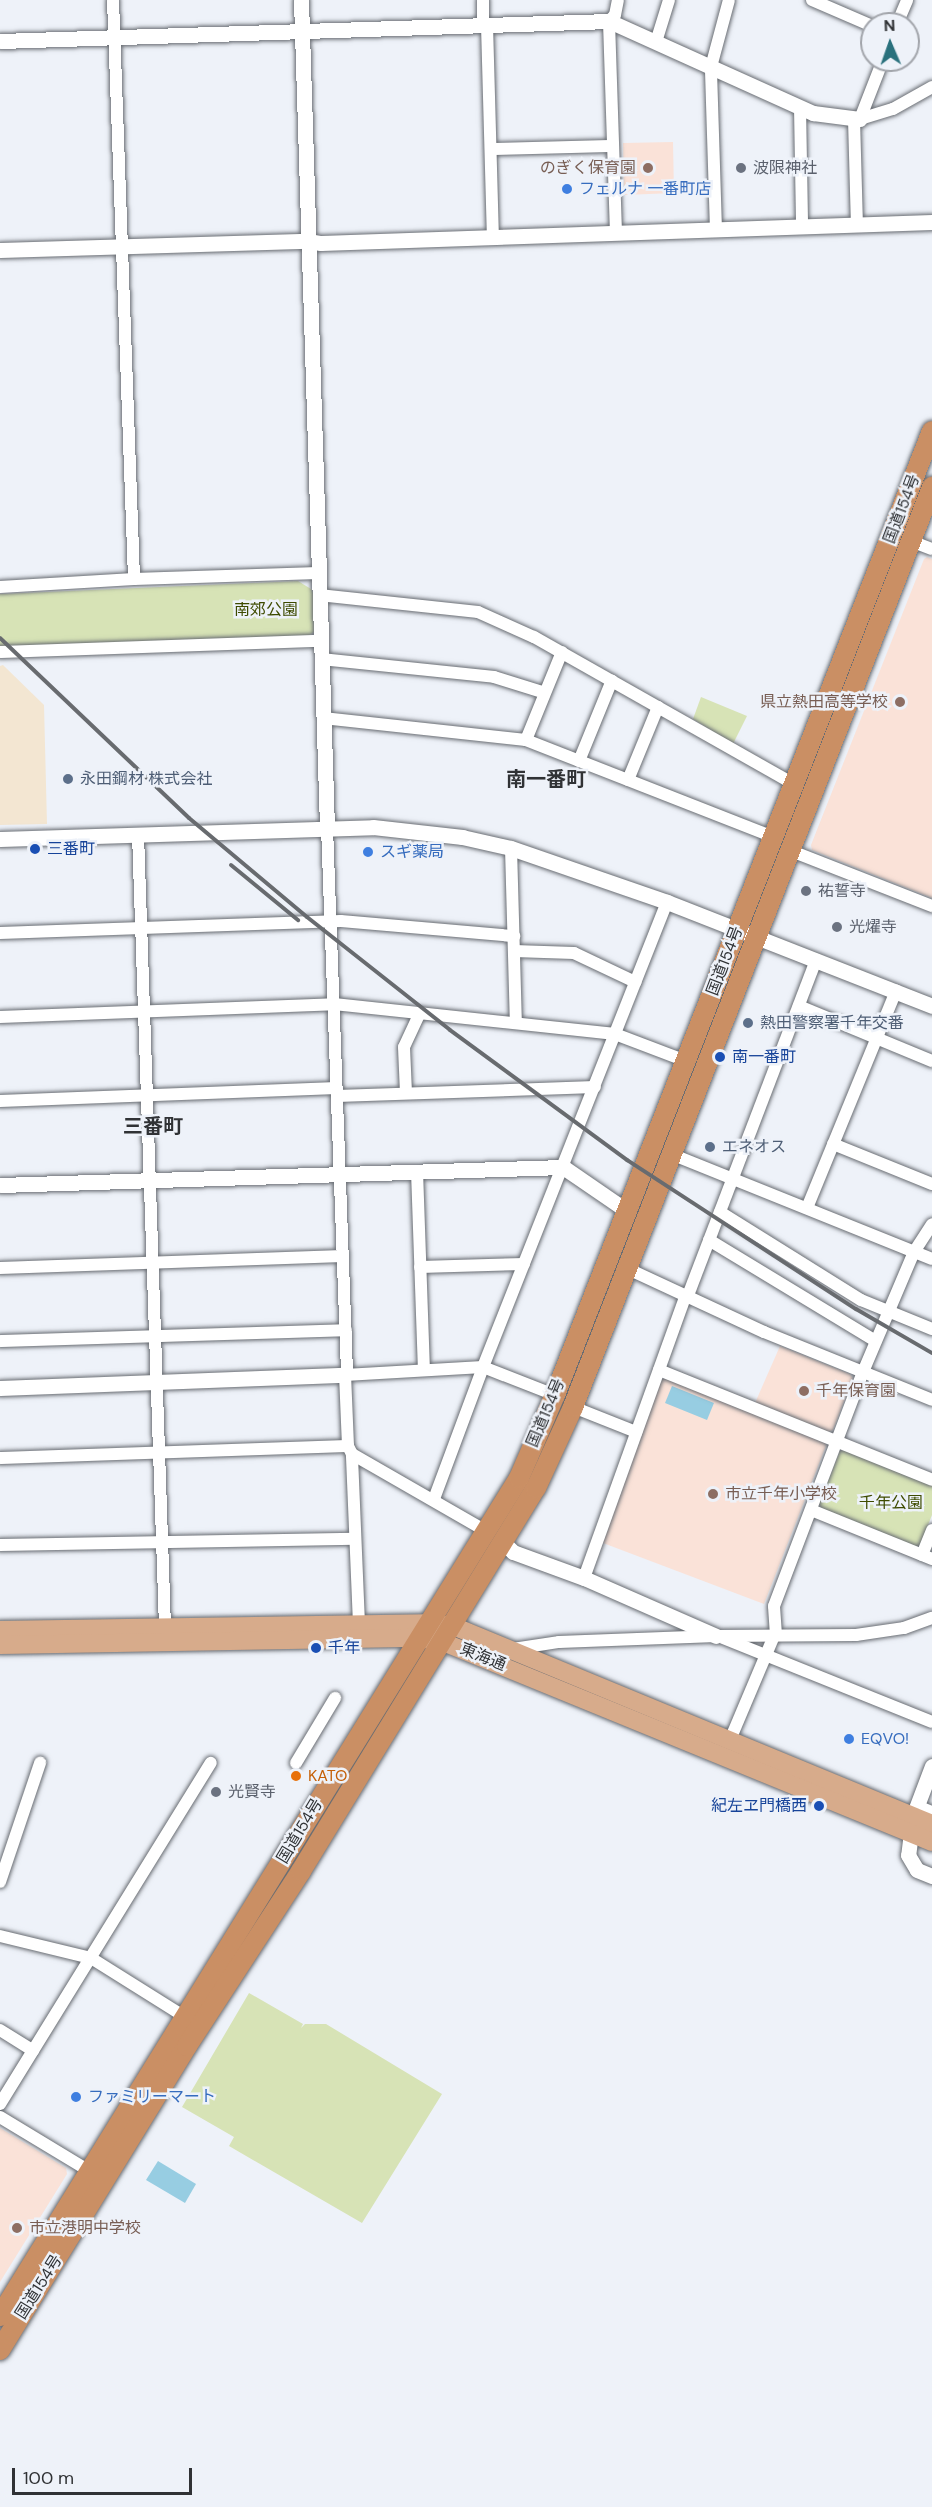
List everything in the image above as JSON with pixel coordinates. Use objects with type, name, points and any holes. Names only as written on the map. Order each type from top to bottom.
[{"type":"highway","name":"国道154号","points":[[0,2350],[185,2017],[519,1478],[555,1395],[932,431]]},
{"type":"highway","name":"国道154号","points":[[0,2316],[187,2046],[301,1871],[536,1488],[573,1407],[932,487]]},
{"type":"main road","name":"東海通","points":[[0,1630],[359,1624],[448,1634],[506,1650],[730,1740],[913,1818],[932,1842]]},
{"type":"main road","name":"東海通","points":[[0,1645],[424,1631]]},
{"type":"main road","name":"東海通","points":[[448,1634],[932,1824]]},
{"type":"street","points":[[113,0],[134,579]]},
{"type":"street","points":[[301,0],[346,1374],[359,1624]]},
{"type":"street","points":[[483,0],[493,237]]},
{"type":"street","points":[[616,233],[609,21],[615,15],[618,0]]},
{"type":"street","points":[[656,42],[669,0]]},
{"type":"street","points":[[716,230],[711,67],[729,0]]},
{"type":"street","points":[[812,0],[860,22]]},
{"type":"street","points":[[0,41],[609,21],[800,107],[831,117],[857,119],[893,109],[932,87]]},
{"type":"street","points":[[857,225],[857,119],[878,72]]},
{"type":"street","points":[[800,107],[802,227]]},
{"type":"street","points":[[491,149],[613,146]]},
{"type":"street","points":[[0,250],[308,241],[321,243],[932,222]]},
{"type":"street","points":[[911,541],[932,549]]},
{"type":"street","points":[[0,587],[134,579],[318,573]]},
{"type":"street","points":[[319,595],[478,612],[562,652],[794,784]]},
{"type":"street","points":[[0,652],[321,641]]},
{"type":"street","points":[[526,740],[562,652]]},
{"type":"street","points":[[321,658],[494,677],[545,693]]},
{"type":"street","points":[[579,760],[612,681]]},
{"type":"street","points":[[628,780],[658,707]]},
{"type":"street","points":[[323,718],[526,740],[774,837]]},
{"type":"street","points":[[0,839],[327,827],[417,830],[511,848],[667,902],[932,1006]]},
{"type":"street","points":[[138,834],[165,1627]]},
{"type":"street","points":[[511,848],[516,1023]]},
{"type":"street","points":[[789,850],[932,906]]},
{"type":"street","points":[[434,1499],[483,1367],[667,902]]},
{"type":"street","points":[[0,933],[330,921],[514,936]]},
{"type":"street","points":[[514,951],[574,953],[635,982]]},
{"type":"street","points":[[584,1578],[686,1297],[816,960]]},
{"type":"street","points":[[807,1208],[896,992]]},
{"type":"street","points":[[0,1017],[334,1004],[615,1034],[686,1061]]},
{"type":"street","points":[[799,1006],[932,1061]]},
{"type":"street","points":[[406,1094],[404,1047],[420,1013]]},
{"type":"street","points":[[0,1101],[337,1092],[406,1094],[595,1088]]},
{"type":"street","points":[[833,1144],[932,1184]]},
{"type":"street","points":[[671,1154],[932,1259]]},
{"type":"street","points":[[0,1185],[563,1167],[627,1211]]},
{"type":"street","points":[[417,1171],[424,1370]]},
{"type":"street","points":[[720,1212],[861,1300],[932,1329]]},
{"type":"street","points":[[730,1740],[775,1635],[774,1606],[863,1372],[914,1252],[932,1224]]},
{"type":"street","points":[[709,1240],[876,1341]]},
{"type":"street","points":[[0,1268],[343,1256]]},
{"type":"street","points":[[420,1267],[524,1264]]},
{"type":"street","points":[[626,1268],[686,1297],[932,1400]]},
{"type":"street","points":[[0,1341],[346,1330]]},
{"type":"street","points":[[0,1388],[483,1367],[555,1395]]},
{"type":"street","points":[[659,1370],[932,1480]]},
{"type":"street","points":[[573,1407],[636,1432]]},
{"type":"street","points":[[0,1458],[159,1452],[350,1450],[486,1531]]},
{"type":"street","points":[[811,1510],[927,1557],[932,1530]]},
{"type":"street","points":[[0,1545],[356,1539]]},
{"type":"street","points":[[503,1542],[513,1552],[584,1578],[716,1636],[932,1722]]},
{"type":"street","points":[[506,1650],[559,1642],[716,1636],[879,1634],[932,1618]]},
{"type":"street","points":[[296,1763],[335,1698]]},
{"type":"street","points":[[0,1882],[39,1763]]},
{"type":"street","points":[[0,2104],[211,1763]]},
{"type":"street","points":[[932,1766],[913,1818],[908,1856],[910,1864],[925,1875],[932,1876]]},
{"type":"street","points":[[913,1818],[932,1812]]},
{"type":"street","points":[[0,1936],[91,1958],[185,2017]]},
{"type":"street","points":[[0,2030],[33,2051]]},
{"type":"street","points":[[0,2117],[98,2176]]},
{"type":"shaded area","name":"のぎく保育園","points":[[673,142],[674,193],[624,195],[623,143]]},
{"type":"shaded area","name":"県立熱田高等学校","points":[[927,557],[932,559],[932,898],[812,850],[811,845],[924,559]]},
{"type":"shaded area","points":[[3,665],[44,705],[47,824],[0,825],[0,666]]},
{"type":"shaded area","name":"千年保育園","points":[[780,1346],[850,1374],[853,1378],[833,1430],[828,1432],[755,1403]]},
{"type":"shaded area","name":"市立千年小学校","points":[[666,1378],[825,1442],[826,1446],[764,1604],[603,1543],[661,1380]]},
{"type":"shaded area","name":"市立港明中学校","points":[[0,2128],[66,2168],[67,2174],[0,2282]]},
{"type":"green space","name":"南郊公園","points":[[298,581],[311,589],[313,593],[314,632],[306,637],[0,647],[0,594]]},
{"type":"green space","points":[[701,697],[747,716],[733,744],[693,719]]},
{"type":"green space","name":"千年公園","points":[[845,1450],[932,1485],[932,1515],[920,1545],[915,1547],[822,1509],[819,1504],[840,1451]]},
{"type":"green space","points":[[249,1993],[303,2024],[301,2028],[305,2024],[326,2024],[442,2094],[362,2223],[229,2146],[234,2137],[182,2107]]},
{"type":"water","points":[[672,1386],[714,1403],[707,1420],[665,1403]]},
{"type":"water","points":[[158,2161],[196,2184],[185,2203],[146,2180]]},
{"type":"railway","points":[[0,638],[189,818],[307,917],[450,1030],[627,1160],[856,1309],[932,1353]]},
{"type":"railway","points":[[231,865],[298,920]]},
{"type":"place","name":"のぎく保育園","points":[[648,168]]},
{"type":"place","name":"波限神社","points":[[741,168]]},
{"type":"place","name":"フェルナ 一番町店","points":[[567,189]]},
{"type":"place","name":"県立熱田高等学校","points":[[900,702]]},
{"type":"place","name":"永田鋼材 株式会社","points":[[68,779]]},
{"type":"place","name":"三番町","points":[[35,849]]},
{"type":"place","name":"スギ薬局","points":[[368,852]]},
{"type":"place","name":"祐誓寺","points":[[806,891]]},
{"type":"place","name":"光燿寺","points":[[837,927]]},
{"type":"place","name":"熱田警察署千年交番","points":[[748,1023]]},
{"type":"place","name":"南一番町","points":[[720,1057]]},
{"type":"place","name":"エネオス","points":[[710,1147]]},
{"type":"place","name":"千年保育園","points":[[804,1391]]},
{"type":"place","name":"市立千年小学校","points":[[713,1494]]},
{"type":"place","name":"千年","points":[[316,1648]]},
{"type":"place","name":"EQVO!","points":[[849,1739]]},
{"type":"place","name":"KATO","points":[[296,1776]]},
{"type":"place","name":"光賢寺","points":[[216,1792]]},
{"type":"place","name":"紀左ヱ門橋西","points":[[819,1806]]},
{"type":"place","name":"ファミリーマート","points":[[76,2097]]},
{"type":"place","name":"市立港明中学校","points":[[17,2228]]},
{"type":"district","name":"南一番町","points":[[546,779]]},
{"type":"district","name":"三番町","points":[[153,1126]]}]
